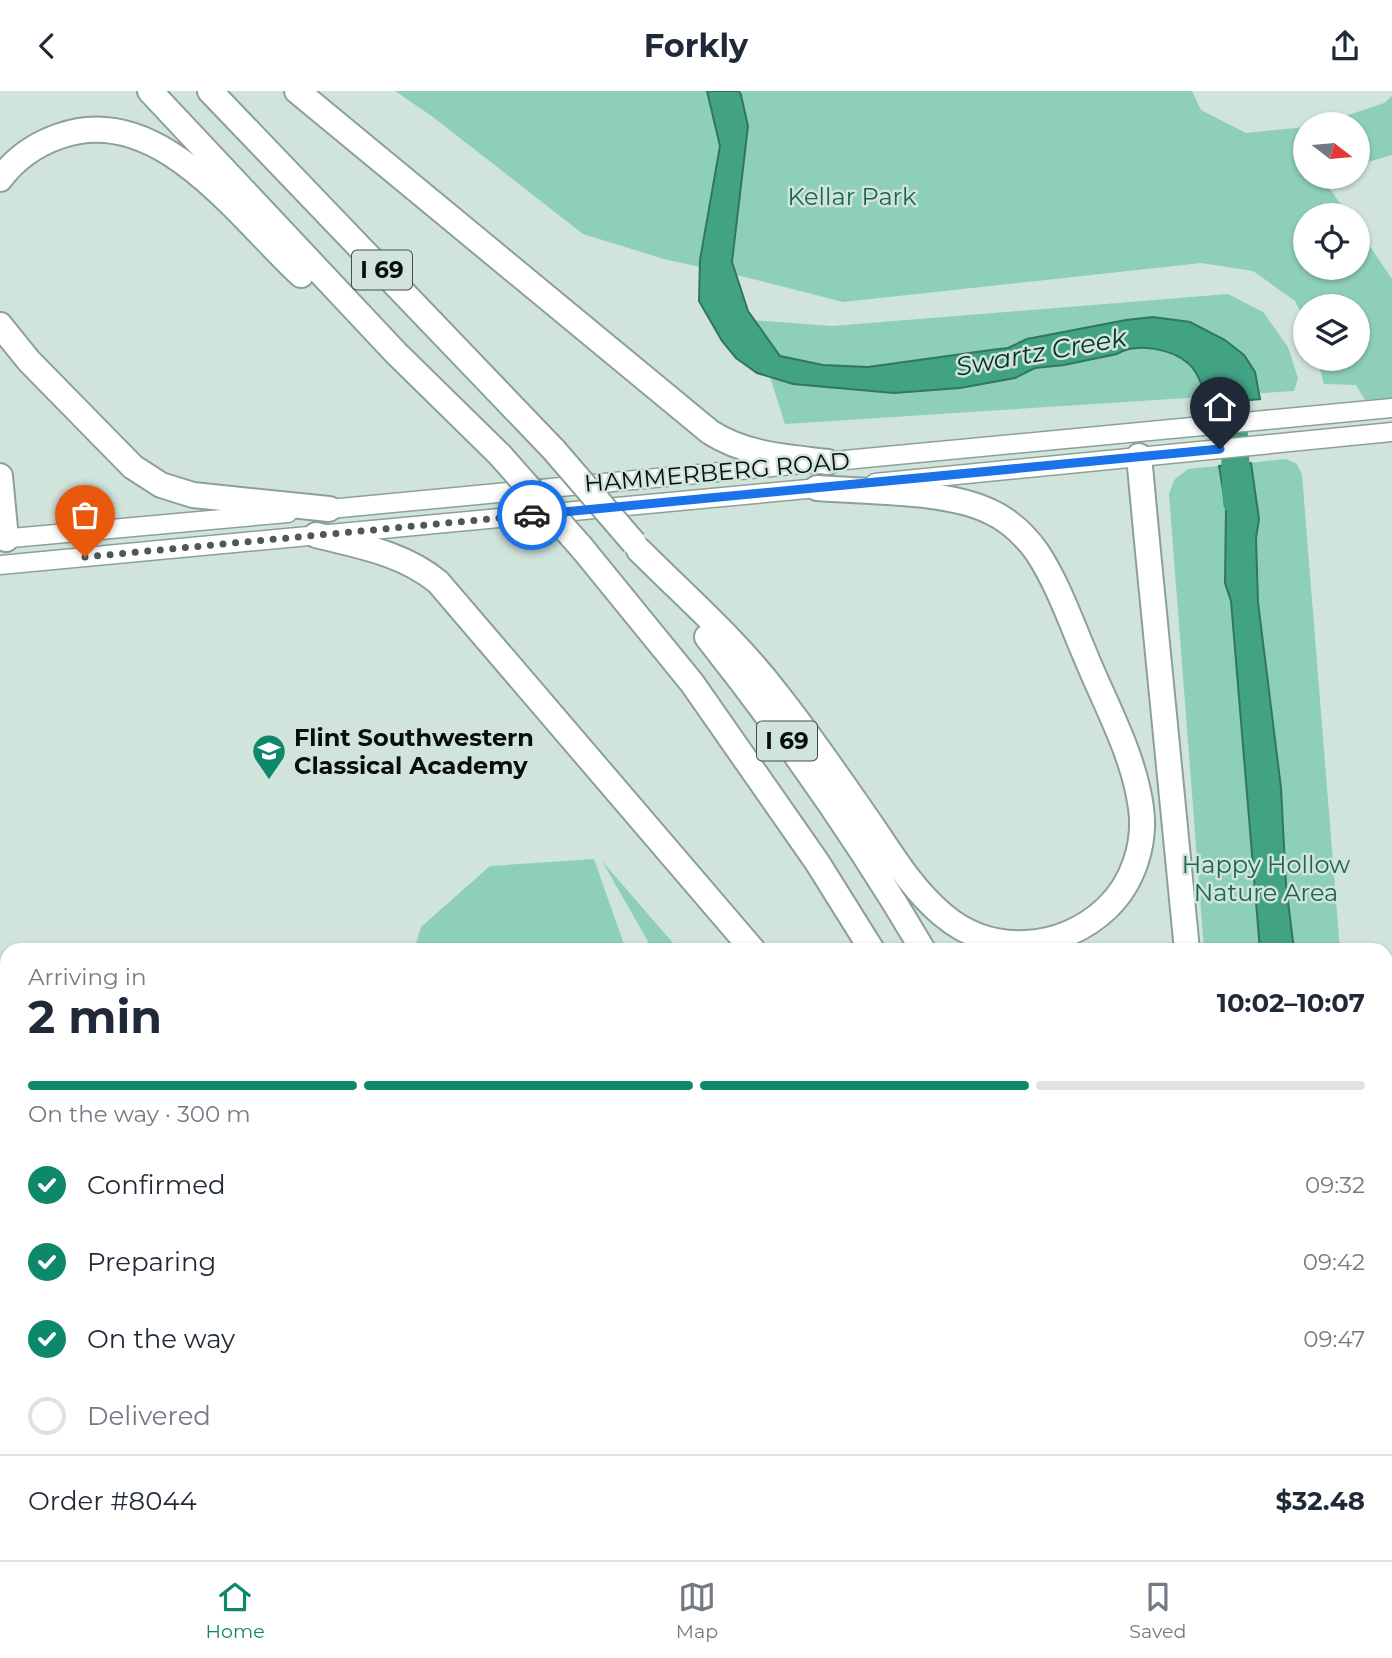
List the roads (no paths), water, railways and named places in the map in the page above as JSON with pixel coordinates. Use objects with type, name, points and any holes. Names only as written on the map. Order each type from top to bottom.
[{"type":"highway","name":"I 69","points":[[150,91],[396,353],[500,454],[582,548],[692,683],[817,862],[868,943]]},
{"type":"highway","name":"I 69","points":[[210,91],[554,450],[636,546],[783,736],[836,811],[919,943]]},
{"type":"highway","points":[[297,91],[702,427],[723,441],[757,453],[828,462]]},
{"type":"highway","points":[[0,179],[34,147],[69,133],[109,130],[152,142],[192,170],[321,293],[396,353]]},
{"type":"highway","points":[[0,325],[29,362],[119,455],[153,481],[193,495],[329,509]]},
{"type":"highway","points":[[1139,456],[1154,635],[1167,729],[1186,943]]},
{"type":"highway","points":[[0,476],[3,539]]},
{"type":"highway","points":[[636,546],[758,669],[820,751],[902,869],[941,914],[971,933],[1006,943],[1045,942],[1082,927],[1111,903],[1132,871],[1138,855],[1142,816],[1139,793],[1126,751],[1056,587],[1040,557],[1012,525],[976,506],[942,498],[817,488]]},
{"type":"highway","points":[[316,535],[395,556],[424,571],[438,582],[747,943]]},
{"type":"street","name":"HAMMERBERG ROAD","points":[[3,539],[1392,408]]},
{"type":"street","name":"HAMMERBERG ROAD","points":[[0,565],[1392,432]]},
{"type":"street","points":[[1114,434],[1130,443],[1139,456]]},
{"type":"street","points":[[3,539],[16,553],[34,562]]},
{"type":"water","points":[[707,91],[739,91],[741,95],[748,126],[732,262],[748,311],[780,356],[823,365],[868,367],[1008,348],[1027,339],[1153,317],[1190,322],[1225,340],[1244,355],[1255,372],[1260,399],[1208,404],[1198,377],[1189,364],[1174,354],[1144,348],[1064,365],[1035,368],[1015,378],[960,388],[894,393],[793,384],[757,373],[736,358],[722,341],[699,301],[700,260],[720,146]]},
{"type":"water","points":[[1251,463],[1259,519],[1256,538],[1258,602],[1281,788],[1286,885],[1293,943],[1259,943],[1231,601],[1225,583],[1226,508],[1219,466]]},
{"type":"waterway","name":"Swartz Creek","points":[[1218,367],[1232,416],[1237,502]]},
{"type":"place","name":"Flint Southwestern Classical Academy","points":[[269,781]]},
{"type":"park label","name":"Kellar Park","points":[[852,196]]},
{"type":"park label","name":"Happy Hollow Nature Area","points":[[1266,878]]}]
